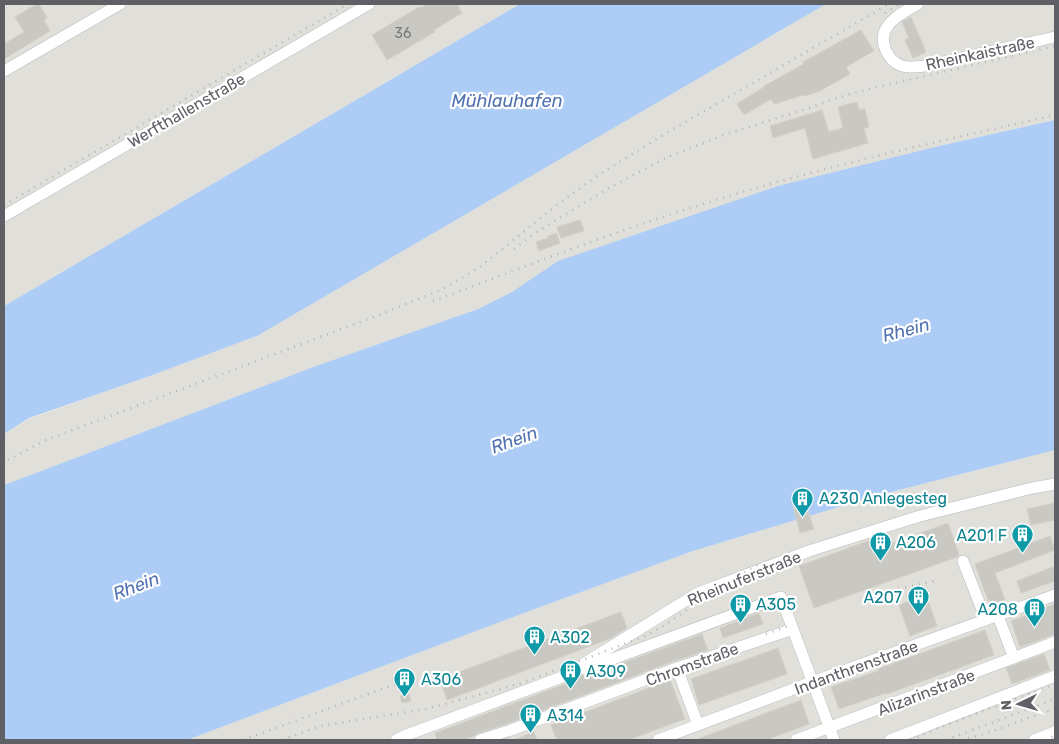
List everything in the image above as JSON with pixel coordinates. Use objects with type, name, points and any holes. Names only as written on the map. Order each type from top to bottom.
[{"type":"street","points":[[4,71],[120,4]]},
{"type":"street","name":"Werfthallenstraße","points":[[4,216],[369,4]]},
{"type":"street","name":"Rheinkaistraße","points":[[918,4],[896,17],[885,31],[886,50],[890,57],[898,64],[904,66],[925,66],[1055,37]]},
{"type":"street","name":"Rheinuferstraße","points":[[402,739],[562,677],[698,593],[810,551],[920,516],[1055,484]]},
{"type":"street","points":[[963,561],[986,620]]},
{"type":"street","name":"Indanthrenstraße","points":[[658,740],[812,682],[1055,595]]},
{"type":"street","points":[[562,677],[781,597],[834,740]]},
{"type":"street","points":[[998,616],[1014,658]]},
{"type":"street","name":"Chromstraße","points":[[480,740],[677,668],[792,629]]},
{"type":"street","name":"Alizarinstraße","points":[[796,740],[1055,642]]},
{"type":"street","points":[[677,668],[698,725]]},
{"type":"street","points":[[890,740],[1055,676]]},
{"type":"street","points":[[1034,740],[1055,732]]},
{"type":"shaded area","points":[[4,4],[520,4],[4,306]]},
{"type":"shaded area","points":[[826,4],[1055,4],[1055,120],[939,146],[512,292],[478,309],[316,366],[4,484],[4,434],[29,419],[257,336]]},
{"type":"shaded area","points":[[1055,450],[1055,740],[187,740],[693,551],[872,497]]},
{"type":"water","name":"Mühlauhafen","points":[[520,4],[826,4],[257,336],[29,418],[4,434],[4,306]]},
{"type":"water","name":"Rhein","points":[[1055,120],[1055,450],[872,497],[693,551],[187,740],[4,740],[4,484],[316,366],[478,309],[512,292],[558,261],[778,186],[939,146]]},
{"type":"building","points":[[39,4],[47,18],[44,20],[50,31],[4,59],[4,44],[24,32],[15,17]]},
{"type":"building","points":[[428,4],[457,4],[462,13],[434,30],[435,32],[387,60],[372,35],[419,7]]},
{"type":"building","points":[[911,17],[926,52],[913,58],[905,40],[909,38],[902,22]]},
{"type":"building","points":[[861,30],[874,51],[846,67],[850,74],[820,91],[805,96],[774,104],[771,99],[744,115],[737,104],[764,86],[804,64],[803,62]]},
{"type":"building","points":[[857,102],[859,110],[865,109],[869,127],[864,128],[868,143],[813,159],[805,128],[773,138],[770,126],[822,110],[829,132],[843,128],[838,107]]},
{"type":"building","points":[[580,220],[584,231],[561,238],[557,227]]},
{"type":"building","points":[[556,233],[560,243],[539,251],[536,242]]},
{"type":"building","name":"A230 Anlegesteg","points":[[805,502],[814,529],[800,533],[793,505]]},
{"type":"building","points":[[1055,503],[1055,520],[1031,525],[1027,509]]},
{"type":"building","name":"A206","points":[[948,523],[959,555],[957,557],[814,608],[799,566],[882,536],[885,546]]},
{"type":"building","points":[[1050,536],[1055,550],[995,573],[1005,600],[990,606],[975,564]]},
{"type":"building","name":"A201 F","points":[[1053,567],[1055,581],[1021,593],[1017,581]]},
{"type":"building","name":"A207","points":[[926,595],[937,626],[910,636],[899,605]]},
{"type":"building","name":"A208","points":[[1055,604],[1055,634],[1020,647],[1011,621]]},
{"type":"building","name":"A302","points":[[621,612],[627,628],[609,639],[447,700],[440,679]]},
{"type":"building","name":"A305","points":[[759,613],[763,624],[723,638],[720,628]]},
{"type":"building","points":[[985,630],[994,655],[887,694],[839,709],[831,687]]},
{"type":"building","name":"A309","points":[[702,634],[708,650],[463,740],[437,740],[435,733],[565,684],[581,675],[588,676]]},
{"type":"building","points":[[778,648],[787,674],[699,705],[691,679]]},
{"type":"building","points":[[1044,654],[1050,670],[1012,684],[1006,668]]},
{"type":"building","points":[[670,680],[685,719],[628,740],[557,740],[551,725]]},
{"type":"building","name":"A306","points":[[408,692],[411,701],[402,703],[400,696]]},
{"type":"building","points":[[801,700],[809,724],[766,740],[695,740]]},
{"type":"building","name":"A314","points":[[534,732],[537,740],[514,740]]},
{"type":"railway","points":[[4,205],[348,4]]},
{"type":"railway","points":[[8,460],[46,440],[379,315],[443,289],[480,267],[558,204],[600,174],[670,131],[889,4]]},
{"type":"railway","points":[[885,13],[900,4]]},
{"type":"railway","points":[[514,249],[538,231],[609,188],[668,157],[724,135],[836,98],[873,88],[1055,46]]},
{"type":"railway","points":[[433,301],[566,251],[700,205],[876,156],[1055,115]]},
{"type":"railway","points":[[282,740],[320,726],[426,709],[522,683],[645,636],[761,563]]},
{"type":"railway","points":[[871,595],[935,581]]},
{"type":"railway","points":[[766,634],[791,625]]},
{"type":"railway","points":[[243,740],[419,677]]},
{"type":"railway","points":[[911,740],[1055,684]]},
{"type":"railway","points":[[946,740],[1055,699]]},
{"type":"railway","points":[[968,738],[1055,709]]},
{"type":"railway","points":[[1045,740],[1055,736]]},
{"type":"place","name":"A230 Anlegesteg","points":[[803,517]]},
{"type":"place","name":"A201 F","points":[[1023,554]]},
{"type":"place","name":"A206","points":[[880,561]]},
{"type":"place","name":"A207","points":[[918,616]]},
{"type":"place","name":"A305","points":[[740,623]]},
{"type":"place","name":"A208","points":[[1034,628]]},
{"type":"place","name":"A302","points":[[534,656]]},
{"type":"place","name":"A309","points":[[570,690]]},
{"type":"place","name":"A306","points":[[405,698]]},
{"type":"place","name":"A314","points":[[531,734]]}]
